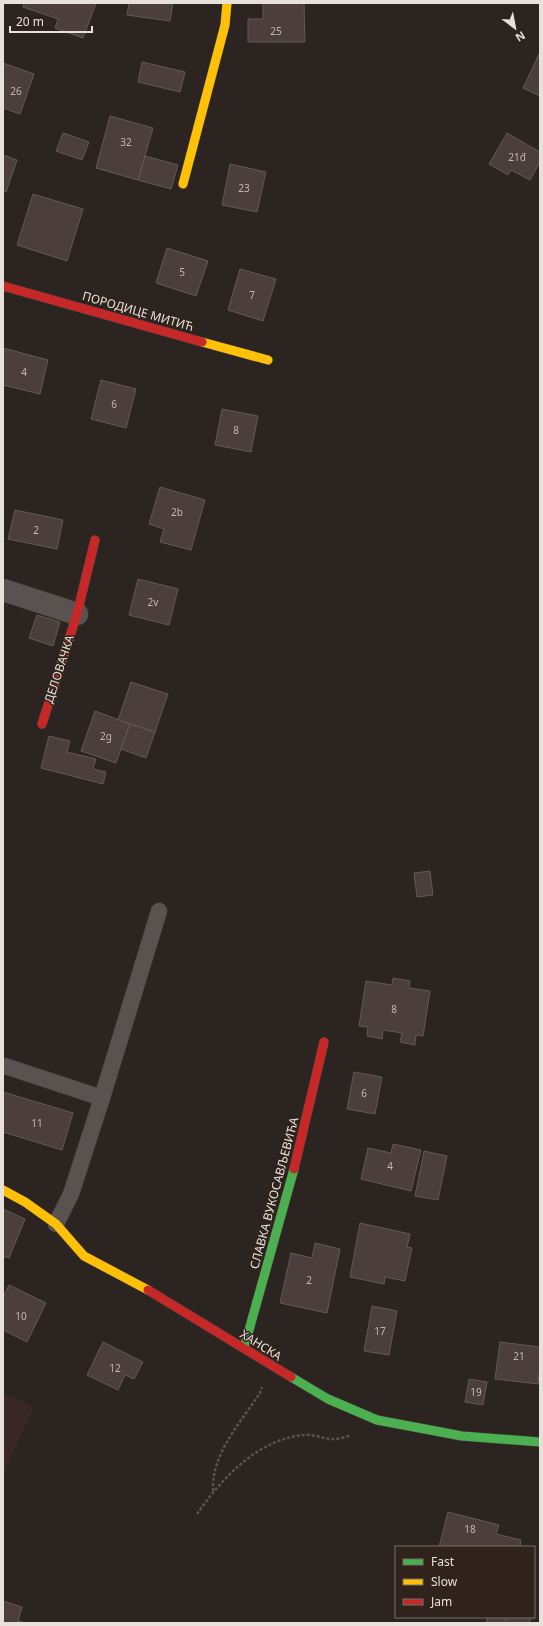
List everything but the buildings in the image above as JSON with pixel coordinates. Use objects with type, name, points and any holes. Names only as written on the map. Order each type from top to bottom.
[{"type":"street","points":[[183,184],[225,25],[227,3]]},
{"type":"street","name":"ПОРОДИЦЕ МИТИЋ","points":[[3,286],[268,360]]},
{"type":"street","name":"ДЕЛОВАЧКА","points":[[42,724],[77,614],[95,540]]},
{"type":"street","points":[[3,590],[77,614]]},
{"type":"street","name":"СЛАВКА ВУКОСАВЉЕВИЋА","points":[[244,1348],[299,1150],[324,1042]]},
{"type":"street","name":"ХАНСКА","points":[[3,1190],[26,1202],[56,1224],[84,1256],[146,1289],[328,1399],[377,1420],[462,1436],[540,1442]]},
{"type":"lane","points":[[56,1224],[71,1194],[159,911]]},
{"type":"lane","points":[[5,1066],[102,1098]]},
{"type":"path","points":[[213,1491],[213,1479],[216,1462],[260,1393],[268,1363]]},
{"type":"path","points":[[197,1514],[213,1491],[243,1463],[266,1446],[287,1437],[307,1434],[333,1439],[349,1436],[377,1420]]},
{"type":"shaded area","points":[[3,1393],[34,1407],[3,1475]]},
{"type":"traffic: fast","points":[[244,1348],[294,1169]]},
{"type":"traffic: fast","points":[[291,1377],[328,1399],[377,1420],[462,1436],[540,1442]]},
{"type":"traffic: slow","points":[[183,184],[225,25],[227,3]]},
{"type":"traffic: slow","points":[[202,342],[268,360]]},
{"type":"traffic: slow","points":[[3,1190],[25,1202],[56,1224],[84,1256],[148,1290]]},
{"type":"traffic: jam","points":[[3,286],[202,342]]},
{"type":"traffic: jam","points":[[42,724],[77,614],[95,540]]},
{"type":"traffic: jam","points":[[294,1169],[324,1042]]},
{"type":"traffic: jam","points":[[148,1290],[291,1377]]}]
